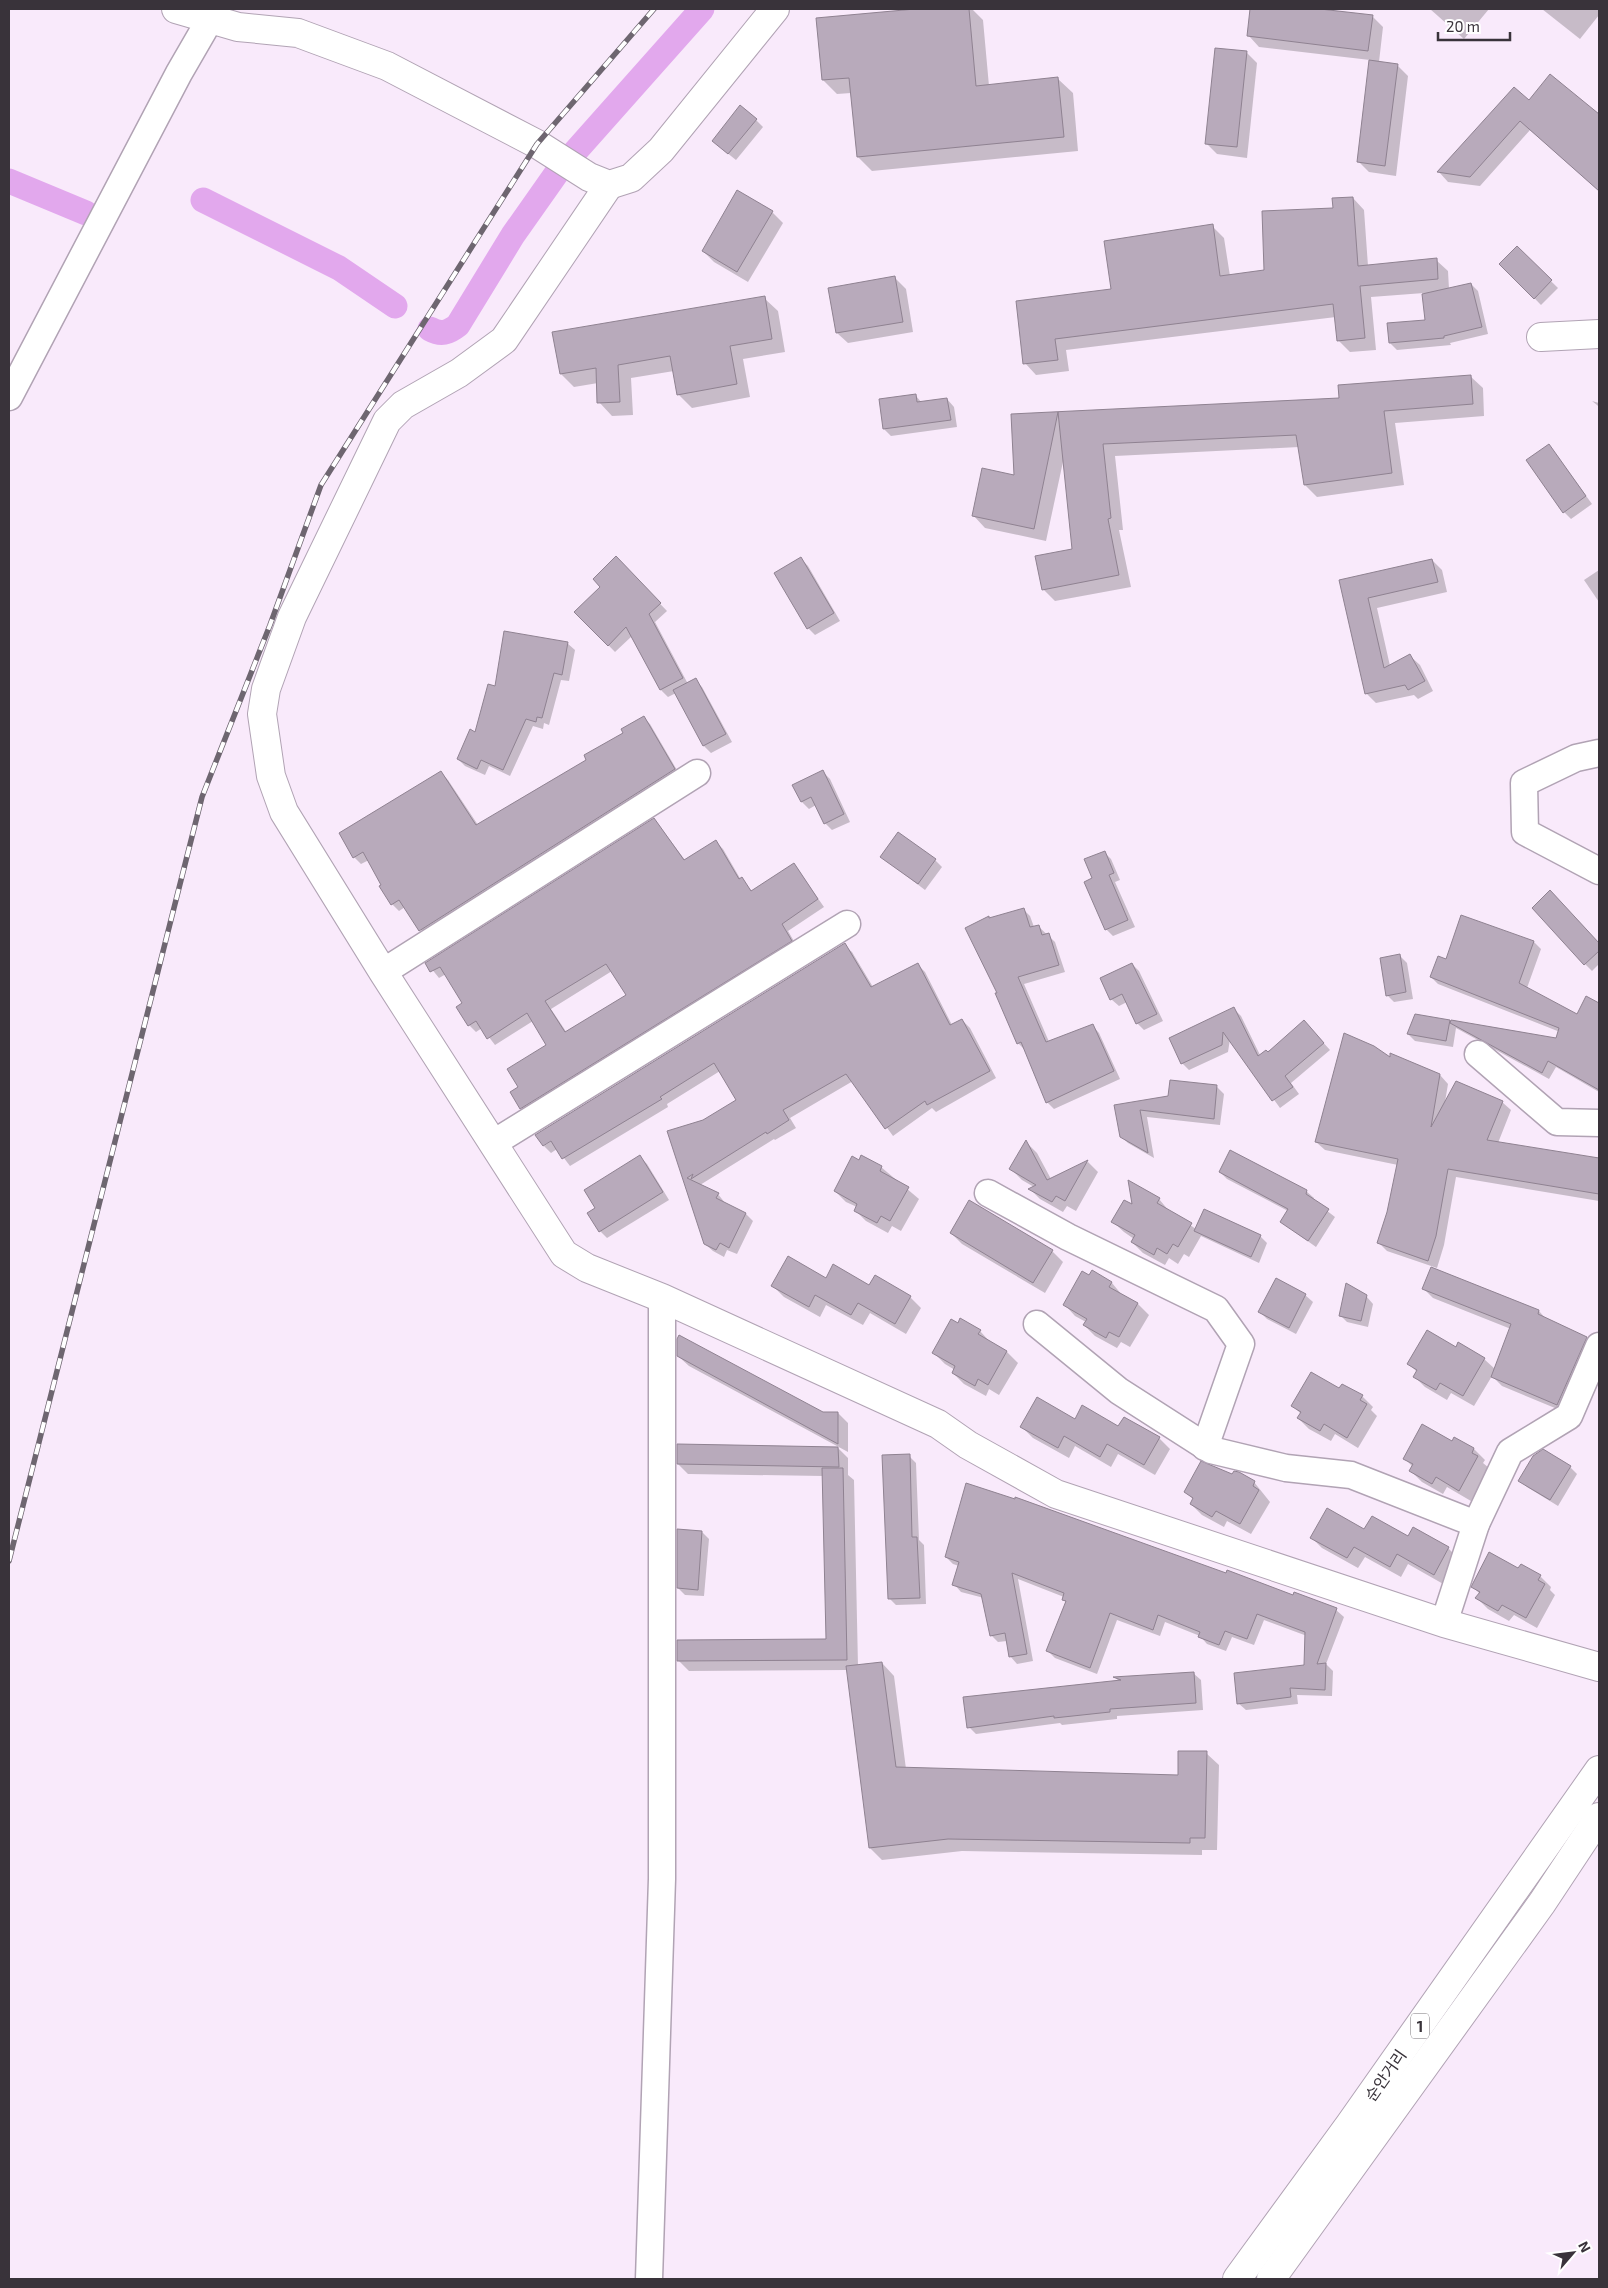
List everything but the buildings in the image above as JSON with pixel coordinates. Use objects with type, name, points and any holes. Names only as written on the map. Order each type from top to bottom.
[{"type":"street","points":[[176,9],[214,14],[238,27],[298,33],[387,66],[537,144],[589,177],[609,185]]},
{"type":"street","points":[[774,9],[660,150],[631,178],[609,185],[504,340],[467,368],[403,405],[388,421],[292,617],[266,689],[262,714],[266,746],[271,776],[284,812],[383,972],[495,1142],[564,1254],[587,1268],[662,1298],[938,1424],[968,1445],[1056,1494],[1444,1623],[1599,1667]]},
{"type":"street","points":[[9,397],[175,82],[214,14]]},
{"type":"street","points":[[1541,337],[1599,334]]},
{"type":"street","points":[[1599,753],[1576,758],[1524,783],[1525,832],[1599,871]]},
{"type":"street","points":[[383,972],[697,773]]},
{"type":"street","points":[[495,1142],[847,924]]},
{"type":"street","points":[[1478,1054],[1557,1122],[1599,1123]]},
{"type":"street","points":[[988,1193],[1068,1237],[1216,1309],[1241,1344],[1205,1447]]},
{"type":"street","points":[[649,2279],[662,1879],[662,1298]]},
{"type":"street","points":[[1037,1324],[1119,1391],[1211,1450],[1286,1468],[1351,1476],[1476,1524]]},
{"type":"street","points":[[1444,1623],[1476,1524],[1510,1452],[1569,1416],[1599,1346]]},
{"type":"street","name":"순안거리","points":[[1237,2279],[1350,2124],[1599,1770]]},
{"type":"street","name":"순안거리","points":[[1271,2279],[1542,1903],[1599,1817]]},
{"type":"waterway","points":[[574,153],[702,9]]},
{"type":"waterway","points":[[430,329],[444,332],[458,325],[513,235],[556,174]]},
{"type":"waterway","points":[[9,181],[86,213]]},
{"type":"waterway","points":[[203,200],[339,268],[395,306]]},
{"type":"railway","points":[[9,1561],[202,797],[270,625],[321,485],[537,144],[654,9]]}]
